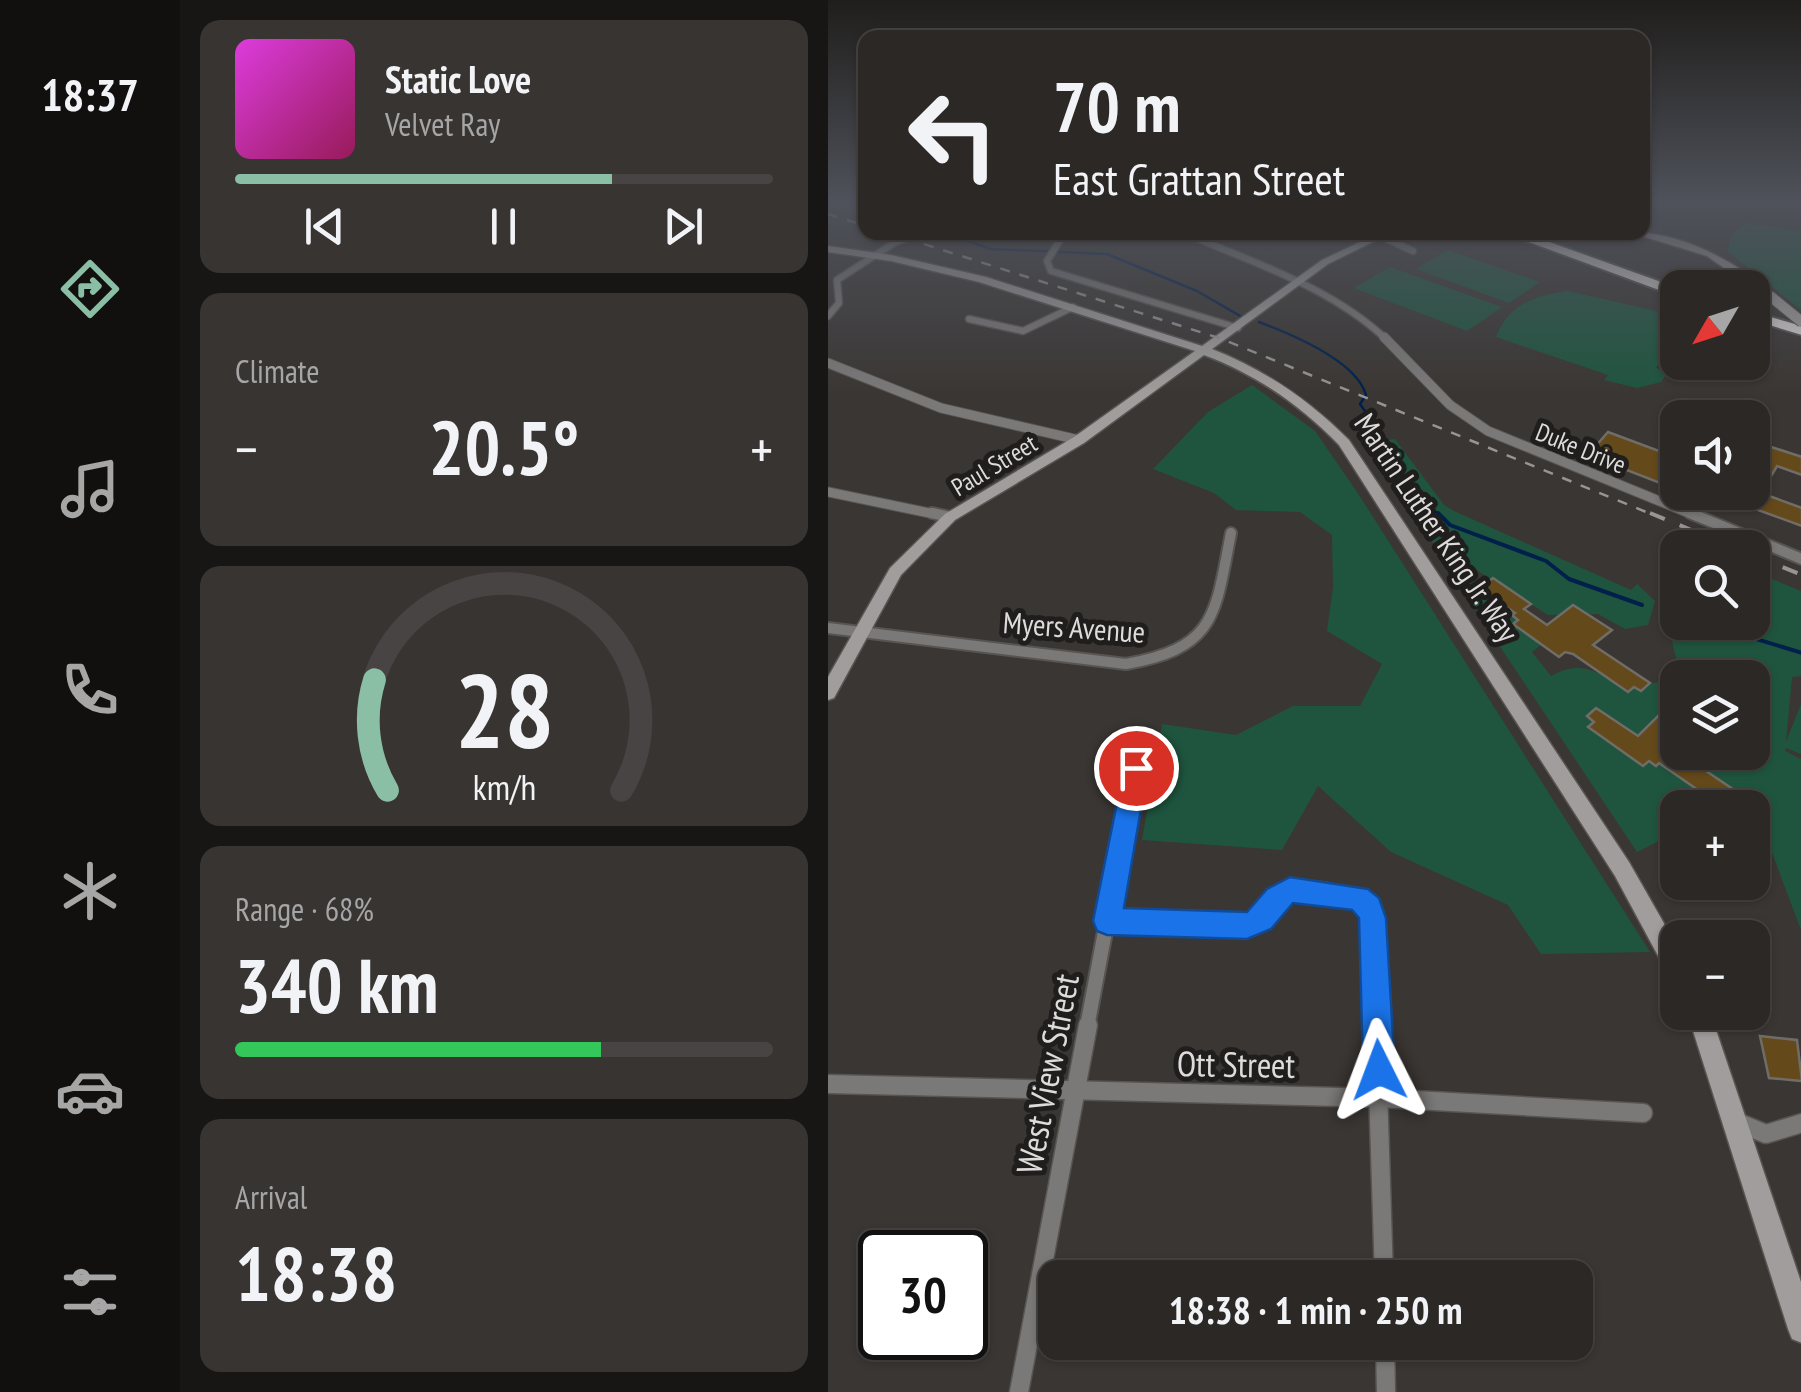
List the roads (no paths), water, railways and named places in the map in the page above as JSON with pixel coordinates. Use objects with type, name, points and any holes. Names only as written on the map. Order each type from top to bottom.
[{"type":"highway","points":[[1600,265],[1660,287]]},
{"type":"highway","points":[[1633,265],[1660,275]]},
{"type":"highway","points":[[1770,310],[1802,320]]},
{"type":"highway","points":[[1770,321],[1802,330]]},
{"type":"main road","name":"Martin Luther King Jr. Way","points":[[932,265],[1074,307],[1205,352],[1284,391],[1320,417],[1344,443],[1622,869],[1660,938]]},
{"type":"main road","name":"Paul Street","points":[[828,693],[895,572],[950,517],[1079,440],[1321,265]]},
{"type":"main road","points":[[1729,265],[1802,320]]},
{"type":"main road","points":[[1704,1030],[1802,1329]]},
{"type":"street","points":[[828,316],[839,303],[837,280],[860,265]]},
{"type":"street","points":[[1051,265],[1051,272],[1238,328]]},
{"type":"street","name":"Duke Drive","points":[[1256,265],[1343,306],[1376,329],[1444,404],[1472,422],[1802,558]]},
{"type":"street","points":[[969,319],[1012,334],[1036,329],[1074,307]]},
{"type":"street","points":[[828,364],[942,408],[1079,440]]},
{"type":"street","points":[[828,492],[950,517]]},
{"type":"street","name":"Myers Avenue","points":[[828,628],[1126,664],[1161,660],[1189,647],[1212,621],[1230,533]]},
{"type":"street","name":"West View Street","points":[[1019,1392],[1136,768]]},
{"type":"street","points":[[1107,921],[1247,926],[1262,920],[1277,898],[1290,890],[1358,898],[1369,908],[1380,1098],[1384,1260]]},
{"type":"street","name":"Ott Street","points":[[828,1084],[1380,1098],[1642,1113]]},
{"type":"street","points":[[1737,1122],[1766,1134],[1802,1123]]},
{"type":"street","points":[[1385,1360],[1386,1392]]},
{"type":"waterway","points":[[1134,265],[1197,291],[1242,317]]},
{"type":"waterway","points":[[1259,322],[1321,350],[1350,371],[1366,395],[1360,404],[1374,424]]},
{"type":"waterway","points":[[1388,447],[1410,487],[1440,516]]},
{"type":"waterway","points":[[1438,513],[1450,525],[1546,561],[1569,579],[1642,605]]},
{"type":"waterway","points":[[1760,640],[1802,653]]},
{"type":"railway","points":[[990,265],[1222,339],[1656,516]]},
{"type":"railway","points":[[1650,513],[1691,530]]},
{"type":"railway","points":[[1770,562],[1802,575]]}]
